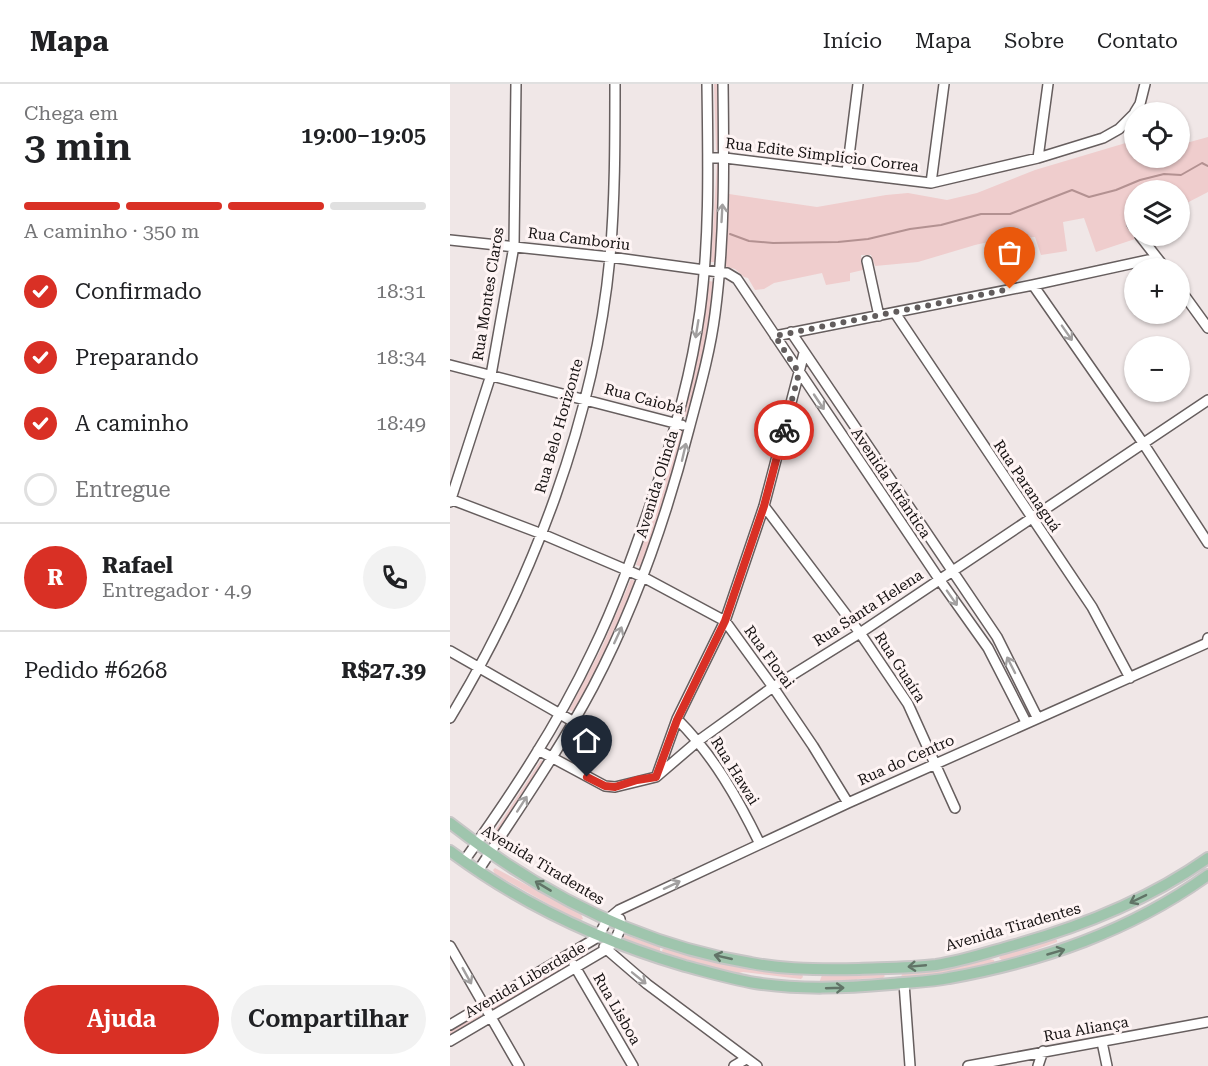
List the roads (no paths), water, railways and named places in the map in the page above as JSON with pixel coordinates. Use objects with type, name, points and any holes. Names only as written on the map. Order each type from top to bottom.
[{"type":"main road","name":"Avenida Tiradentes","points":[[450,823],[476,844],[571,902],[621,926],[664,941],[751,964],[810,969],[891,968],[936,964],[995,950],[1097,918],[1160,888],[1208,858]]},
{"type":"main road","points":[[450,851],[478,871],[551,914],[598,937],[610,947],[738,980],[809,988],[948,979],[1030,960],[1087,941],[1146,913],[1208,875]]},
{"type":"main road","points":[[1190,871],[1197,883]]},
{"type":"main road","points":[[995,950],[999,967]]},
{"type":"main road","points":[[891,968],[898,983]]},
{"type":"main road","points":[[809,988],[810,969]]},
{"type":"street","name":"Rua Montes Claros","points":[[450,500],[491,375],[514,246],[516,84]]},
{"type":"street","name":"Rua Belo Horizonte","points":[[450,718],[480,668],[542,534],[585,399],[599,331],[610,257],[615,84]]},
{"type":"street","name":"Avenida Olinda","points":[[464,861],[538,750],[593,652],[627,571],[676,424],[693,351],[704,271],[708,158],[707,84]]},
{"type":"street","name":"Avenida Olinda","points":[[478,871],[574,722],[617,638],[643,577],[676,481],[712,336],[719,272],[725,158],[723,84]]},
{"type":"street","points":[[848,172],[858,84]]},
{"type":"street","points":[[931,183],[944,84]]},
{"type":"street","points":[[1038,158],[1048,84]]},
{"type":"street","name":"Rua Edite Simplicio Correa","points":[[1140,102],[1145,84]]},
{"type":"street","name":"Rua Edite Simplicio Correa","points":[[708,158],[725,158],[931,183],[1038,158],[1103,138],[1124,124]]},
{"type":"street","name":"Rua Camboriu","points":[[450,240],[610,257],[719,272]]},
{"type":"street","points":[[1147,246],[1156,258]]},
{"type":"street","points":[[867,261],[879,316]]},
{"type":"street","points":[[775,336],[1124,265]]},
{"type":"street","name":"Avenida Atrântica","points":[[719,272],[727,273],[737,279],[988,648],[1026,723]]},
{"type":"street","points":[[1033,285],[1143,443],[1208,543]]},
{"type":"street","points":[[1190,303],[1208,328]]},
{"type":"street","name":"Rua Paranaguá","points":[[895,313],[1092,607],[1130,678]]},
{"type":"street","points":[[791,332],[997,638],[1037,717]]},
{"type":"street","points":[[656,777],[677,720],[725,621],[764,506],[804,353]]},
{"type":"street","name":"Rua Caiobá","points":[[450,365],[690,428]]},
{"type":"street","name":"Rua Santa Helena","points":[[538,750],[605,786],[625,786],[637,780],[656,777],[699,741],[773,687],[860,633],[1208,400]]},
{"type":"street","name":"Rua Florai","points":[[450,500],[542,534],[643,577],[725,621],[813,746],[848,803]]},
{"type":"street","name":"Rua Guaíra","points":[[764,506],[860,633],[908,704],[955,808]]},
{"type":"street","points":[[1208,638],[1208,644]]},
{"type":"street","name":"Rua do Centro","points":[[598,937],[608,920],[619,910],[1037,717],[1208,644]]},
{"type":"street","points":[[450,651],[574,722]]},
{"type":"street","name":"Rua Hawai","points":[[677,720],[699,741],[736,796],[760,844]]},
{"type":"street","points":[[619,910],[621,926],[610,947],[740,1063],[757,1066]]},
{"type":"street","name":"Avenida Liberdade","points":[[450,1025],[598,937]]},
{"type":"street","points":[[450,946],[519,1066]]},
{"type":"street","name":"Avenida Liberdade","points":[[450,1041],[610,947]]},
{"type":"street","name":"Rua Lisboa","points":[[568,955],[633,1066]]},
{"type":"street","points":[[898,983],[910,1066]]},
{"type":"street","name":"Rua Aliança","points":[[968,1066],[1208,1022]]},
{"type":"street","points":[[1102,1042],[1107,1066]]},
{"type":"street","points":[[1038,1066],[1043,1051]]},
{"type":"waterway","points":[[730,234],[749,241],[773,243],[868,239],[910,229],[941,225],[981,214],[1010,214],[1072,190],[1089,197],[1164,174],[1181,175],[1202,163],[1208,166]]}]
